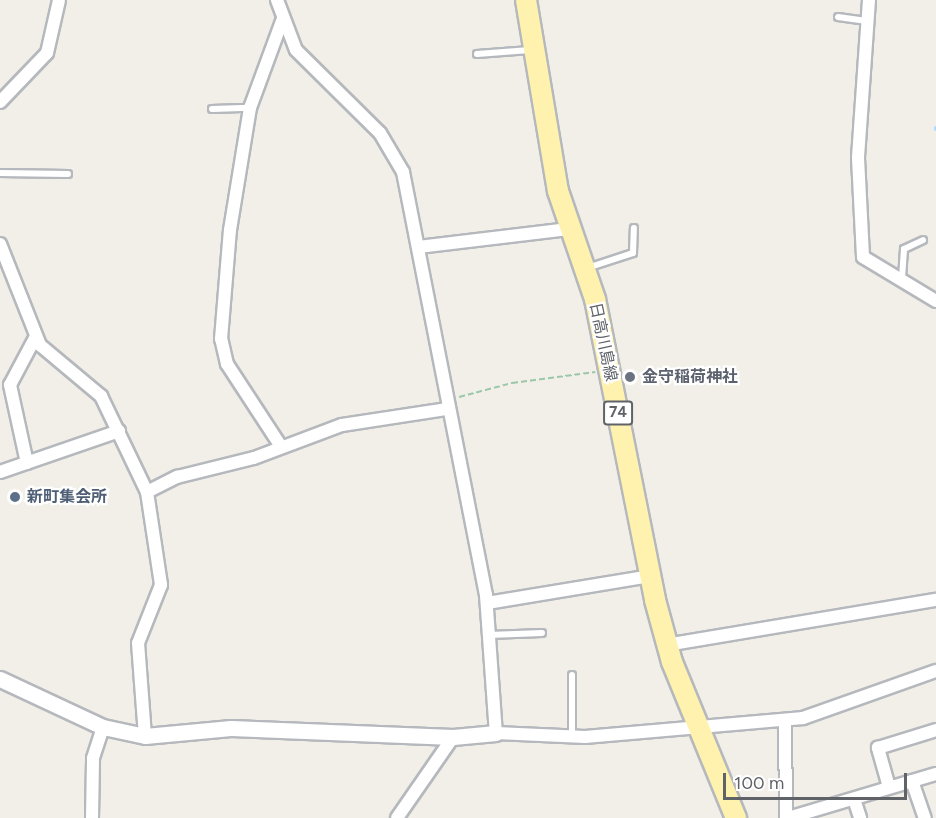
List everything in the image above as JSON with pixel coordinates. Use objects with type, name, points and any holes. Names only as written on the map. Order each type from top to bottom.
[{"type":"main road","name":"日高川島線","points":[[526,0],[569,229],[584,268],[609,370],[666,645],[697,727],[736,818]]},
{"type":"street","points":[[0,102],[47,53],[59,0]]},
{"type":"street","points":[[277,0],[282,21],[296,50],[393,147],[403,172],[446,405],[487,603],[496,733]]},
{"type":"street","points":[[869,0],[858,158],[863,257],[879,271],[902,278],[936,301]]},
{"type":"street","points":[[279,445],[227,364],[221,339],[231,230],[250,108],[282,21]]},
{"type":"street","points":[[418,247],[569,229]]},
{"type":"street","points":[[0,244],[16,275],[35,338],[47,354],[101,396],[147,492],[161,585],[138,643],[145,736]]},
{"type":"street","points":[[27,463],[10,385],[35,338]]},
{"type":"street","points":[[147,492],[177,477],[254,458],[279,445],[342,425],[446,405]]},
{"type":"street","points":[[0,472],[119,430]]},
{"type":"street","points":[[487,603],[650,576]]},
{"type":"street","points":[[666,645],[936,600]]},
{"type":"street","points":[[0,679],[103,727],[145,736],[231,728],[453,737],[496,733],[572,737],[785,720],[836,709],[936,671]]},
{"type":"street","points":[[785,720],[787,818],[936,774]]},
{"type":"street","points":[[92,818],[93,758],[103,727]]},
{"type":"street","points":[[889,787],[878,748],[936,730]]},
{"type":"street","points":[[397,818],[453,737]]},
{"type":"street","points":[[912,781],[924,818]]},
{"type":"street","points":[[854,799],[860,818]]},
{"type":"lane","points":[[838,17],[867,21]]},
{"type":"lane","points":[[477,54],[534,50]]},
{"type":"lane","points":[[212,109],[250,108]]},
{"type":"lane","points":[[0,173],[68,174]]},
{"type":"lane","points":[[584,268],[633,253],[634,228]]},
{"type":"lane","points":[[902,278],[904,249],[923,240]]},
{"type":"lane","points":[[489,634],[542,633]]},
{"type":"lane","points":[[572,675],[572,737]]},
{"type":"path","points":[[446,405],[512,383],[609,370]]},
{"type":"place","name":"金守稲荷神社","points":[[630,377]]},
{"type":"place","name":"新町集会所","points":[[15,497]]}]
